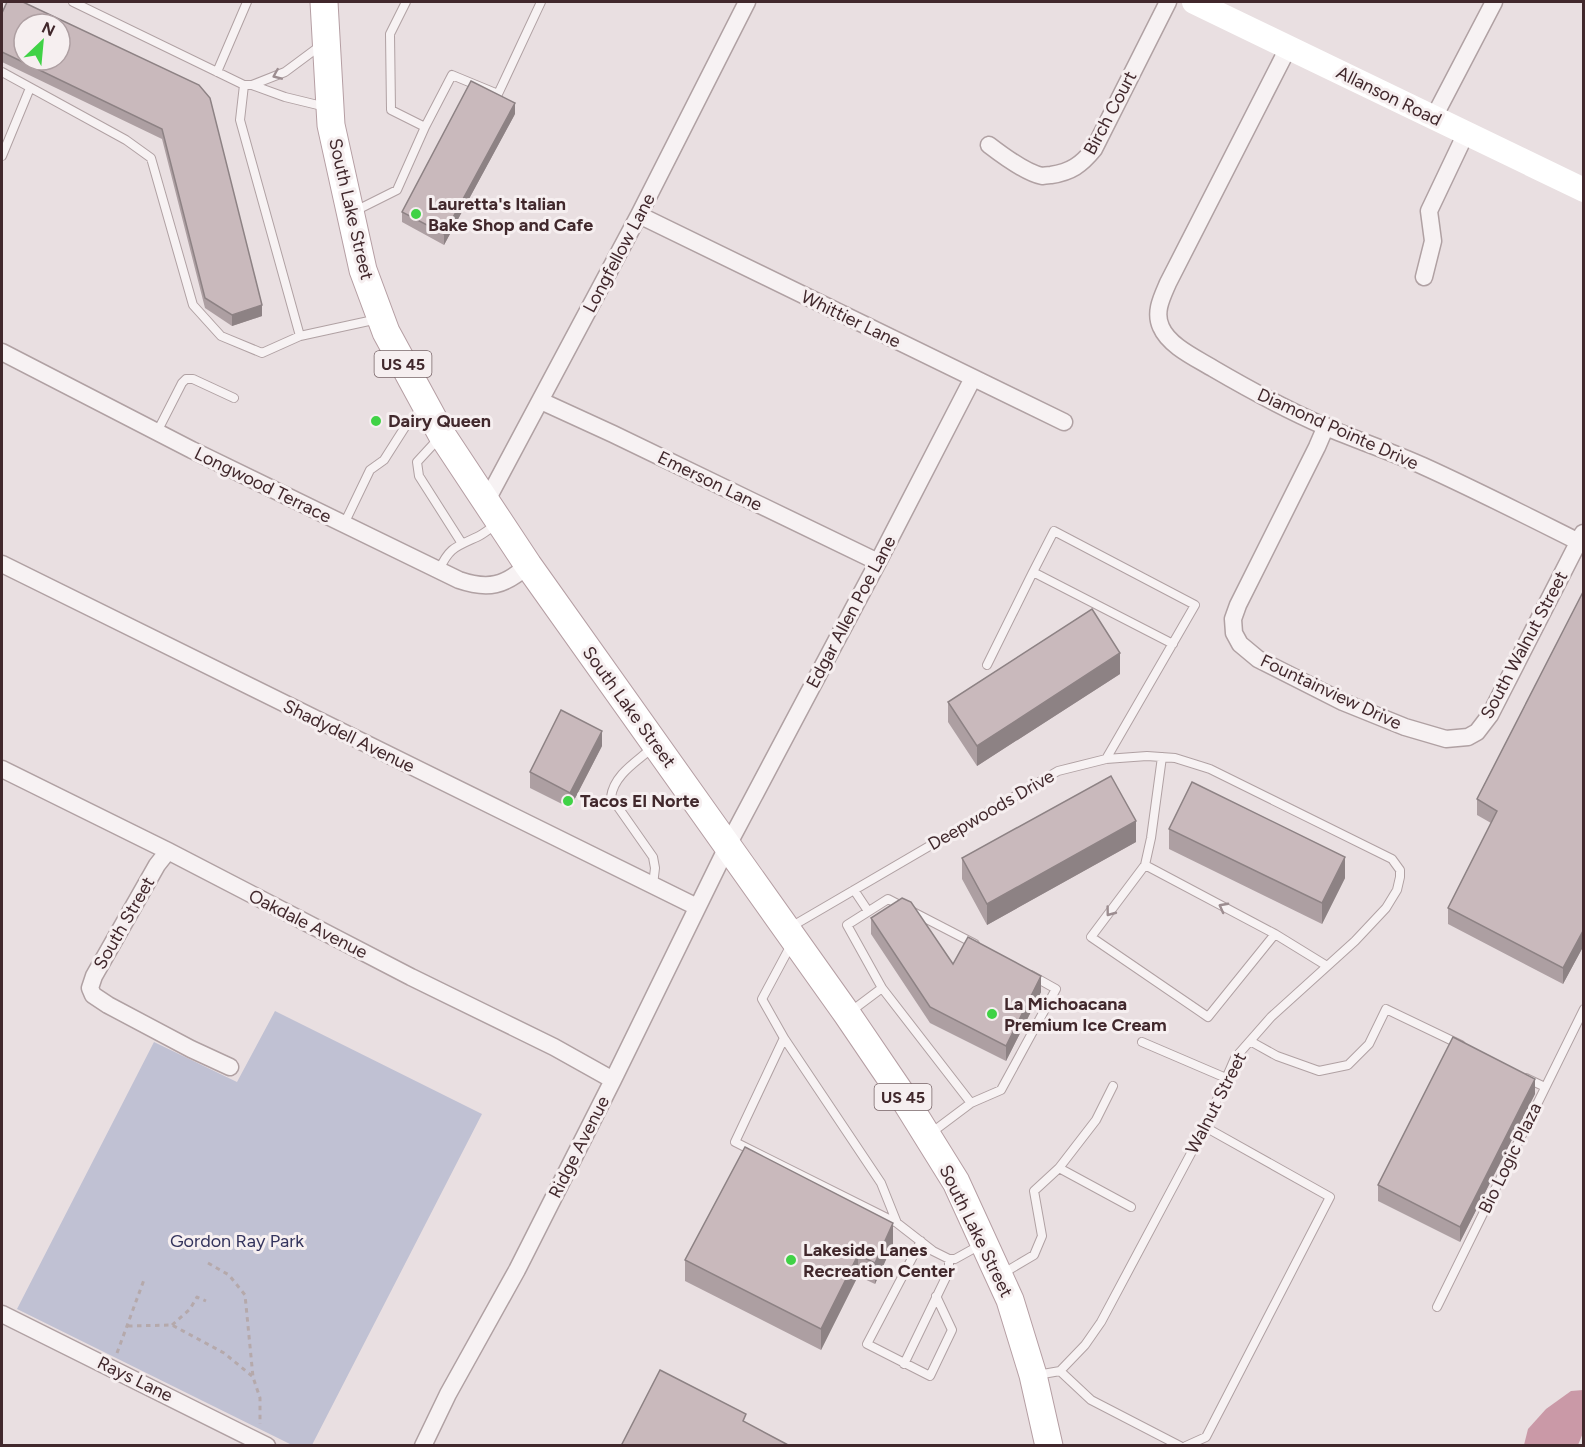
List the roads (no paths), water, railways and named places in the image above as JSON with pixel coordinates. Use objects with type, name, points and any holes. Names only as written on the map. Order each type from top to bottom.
[{"type":"main road","name":"South Lake Street","points":[[324,2],[331,125],[363,270],[386,333],[442,435],[528,565],[848,1014],[956,1182],[1010,1300],[1033,1375],[1049,1446]]},
{"type":"street","name":"Longfellow Lane","points":[[493,512],[541,401],[747,2]]},
{"type":"street","name":"Birch Court","points":[[989,145],[1012,162],[1042,176],[1062,173],[1084,162],[1094,149],[1168,2]]},
{"type":"street","name":"Allanson Road","points":[[1194,2],[1584,190]]},
{"type":"street","points":[[1434,117],[1494,2]]},
{"type":"street","name":"Diamond Pointe Drive","points":[[1288,48],[1168,283],[1159,304],[1158,316],[1161,328],[1172,342],[1189,354],[1257,394],[1581,537]]},
{"type":"street","points":[[1424,277],[1433,241],[1429,211],[1466,133]]},
{"type":"street","name":"Whittier Lane","points":[[639,215],[1064,422]]},
{"type":"street","name":"Longwood Terrace","points":[[2,352],[157,432],[475,586],[494,585],[514,578],[528,565]]},
{"type":"street","name":"Edgar Allen Poe Lane","points":[[728,845],[973,378]]},
{"type":"street","name":"Emerson Lane","points":[[541,401],[878,562]]},
{"type":"street","name":"Fountainview Drive","points":[[1326,426],[1238,605],[1233,619],[1234,633],[1240,644],[1258,659],[1322,691],[1405,726],[1446,739],[1468,737],[1477,732],[1481,726]]},
{"type":"street","name":"South Walnut Street","points":[[1481,726],[1490,715],[1523,654],[1581,537]]},
{"type":"street","name":"Shadydell Avenue","points":[[2,564],[697,907]]},
{"type":"street","name":"Oakdale Avenue","points":[[2,769],[168,851],[411,977],[554,1047],[613,1080]]},
{"type":"street","name":"Ridge Avenue","points":[[423,1446],[448,1394],[517,1270],[728,845]]},
{"type":"street","name":"South Street","points":[[168,851],[146,885],[90,987],[93,995],[191,1049],[230,1067]]},
{"type":"street","name":"Rays Lane","points":[[2,1314],[261,1442]]},
{"type":"lane","points":[[73,2],[248,85],[330,108]]},
{"type":"lane","points":[[217,72],[247,2]]},
{"type":"lane","points":[[406,2],[390,34],[391,110],[425,127]]},
{"type":"lane","points":[[350,213],[397,190],[425,127],[452,75],[498,94],[541,2]]},
{"type":"lane","points":[[248,85],[285,72],[326,43]]},
{"type":"lane","points":[[2,72],[126,140],[151,158],[193,305],[221,336],[262,353],[300,336],[381,318]]},
{"type":"lane","points":[[248,85],[240,120],[300,336]]},
{"type":"lane","points":[[2,156],[30,88]]},
{"type":"lane","points":[[157,432],[186,379],[193,379],[234,398]]},
{"type":"lane","points":[[344,524],[370,470],[384,460],[405,427],[425,404]]},
{"type":"lane","points":[[442,435],[417,462],[419,476],[461,542]]},
{"type":"lane","points":[[439,570],[445,556],[461,542],[478,537],[493,512]]},
{"type":"lane","points":[[987,665],[1054,531],[1195,605],[1106,759]]},
{"type":"lane","points":[[1033,572],[1173,644]]},
{"type":"lane","points":[[652,885],[655,868],[653,857],[611,797],[618,778],[656,745]]},
{"type":"lane","name":"Deepwoods Drive","points":[[791,933],[854,890],[1058,771],[1106,759],[1147,756],[1175,758],[1210,769],[1372,849]]},
{"type":"lane","points":[[1162,757],[1145,865],[1091,937],[1208,1017],[1275,934]]},
{"type":"lane","name":"Walnut Street","points":[[1060,1371],[1085,1345],[1101,1322],[1204,1127],[1235,1058],[1271,1017],[1355,940],[1386,908],[1397,890],[1401,877],[1400,870],[1392,859],[1372,849]]},
{"type":"lane","points":[[1145,865],[1275,934],[1327,966]]},
{"type":"lane","points":[[854,890],[868,911]]},
{"type":"lane","points":[[971,1103],[882,988],[847,925],[888,899],[986,950]]},
{"type":"lane","points":[[791,933],[762,999],[784,1038],[881,1184],[897,1223]]},
{"type":"lane","points":[[927,1136],[971,1103],[1000,1090],[1056,989],[1026,972]]},
{"type":"lane","points":[[848,1014],[882,988]]},
{"type":"lane","points":[[1250,1041],[1277,1056],[1319,1071],[1348,1065],[1369,1044],[1386,1009],[1471,1050]]},
{"type":"lane","name":"Bio Logic Plaza","points":[[1437,1307],[1584,1009]]},
{"type":"lane","points":[[784,1038],[735,1142],[897,1223],[933,1251],[949,1259],[955,1259],[985,1243]]},
{"type":"lane","points":[[1142,1042],[1226,1078]]},
{"type":"lane","points":[[1513,1071],[1545,1087]]},
{"type":"lane","points":[[999,1276],[1034,1255],[1042,1236],[1034,1191],[1059,1168],[1096,1120],[1113,1086]]},
{"type":"lane","points":[[1185,1446],[1206,1437],[1330,1197],[1204,1127]]},
{"type":"lane","points":[[1059,1168],[1131,1207]]},
{"type":"lane","points":[[921,1241],[867,1344],[930,1376],[952,1330],[936,1296]]},
{"type":"lane","points":[[904,1364],[949,1271],[949,1259]]},
{"type":"lane","points":[[1033,1375],[1060,1371],[1091,1400],[1180,1446]]},
{"type":"place","name":"Lauretta's Italian Bake Shop and Cafe","points":[[416,214]]},
{"type":"place","name":"Dairy Queen","points":[[376,421]]},
{"type":"place","name":"Tacos El Norte","points":[[568,801]]},
{"type":"place","name":"La Michoacana Premium Ice Cream","points":[[992,1014]]},
{"type":"place","name":"Lakeside Lanes Recreation Center","points":[[791,1260]]},
{"type":"park label","name":"Gordon Ray Park","points":[[237,1241]]}]
